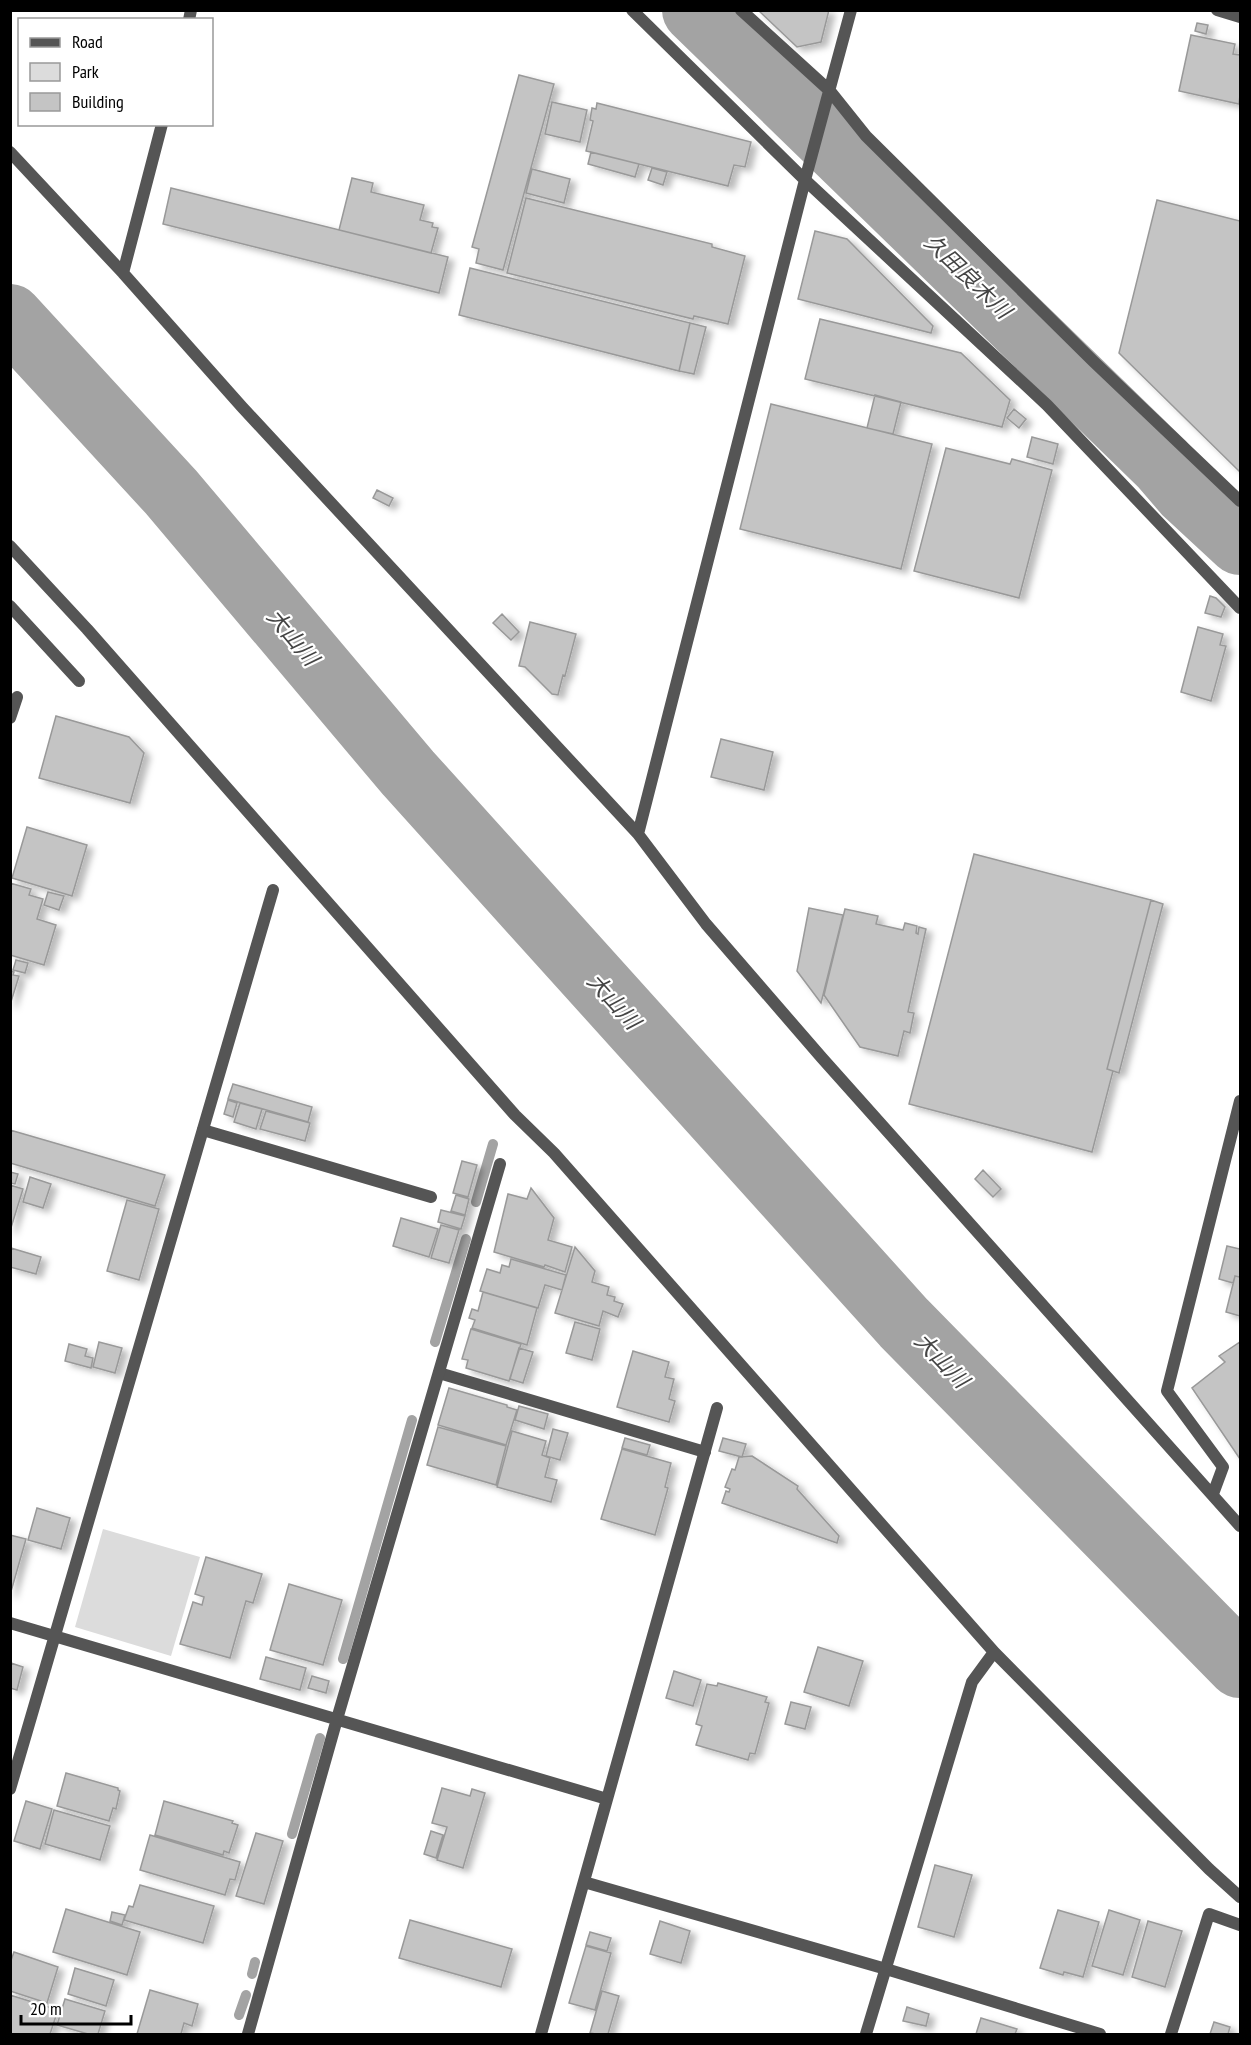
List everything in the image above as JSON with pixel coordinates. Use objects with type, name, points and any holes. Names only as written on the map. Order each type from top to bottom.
[{"type":"street","points":[[632,10],[806,179],[1047,405],[1240,608]]},
{"type":"street","points":[[741,10],[829,92],[866,136],[1092,361],[1240,501]]},
{"type":"street","points":[[638,834],[851,10]]},
{"type":"street","points":[[1217,10],[1240,17]]},
{"type":"street","points":[[123,273],[161,126]]},
{"type":"street","points":[[10,152],[123,273],[242,407],[638,834],[706,924],[814,1049],[1240,1526]]},
{"type":"street","points":[[10,546],[87,628],[507,1106],[554,1153],[994,1652],[1209,1869],[1240,1897]]},
{"type":"street","points":[[10,606],[79,681]]},
{"type":"street","points":[[10,718],[17,697]]},
{"type":"street","points":[[10,1789],[273,890]]},
{"type":"street","points":[[1213,1494],[1222,1467],[1167,1391],[1240,1101]]},
{"type":"street","points":[[203,1130],[431,1197]]},
{"type":"street","points":[[248,2034],[337,1719],[500,1164]]},
{"type":"street","points":[[439,1373],[705,1452]]},
{"type":"street","points":[[541,2034],[717,1408]]},
{"type":"street","points":[[10,1623],[608,1799]]},
{"type":"street","points":[[866,2034],[972,1682],[994,1652]]},
{"type":"street","points":[[584,1882],[1101,2034]]},
{"type":"street","points":[[1171,2034],[1209,1914],[1240,1925]]},
{"type":"green space","points":[[103,1529],[200,1557],[171,1656],[75,1627]]},
{"type":"building","points":[[758,10],[829,10],[821,42],[797,47]]},
{"type":"building","points":[[1197,23],[1208,25],[1206,34],[1195,31]]},
{"type":"building","points":[[1191,35],[1235,44],[1233,54],[1240,55],[1239,104],[1179,91]]},
{"type":"building","points":[[519,75],[554,84],[503,270],[476,263],[479,249],[472,247]]},
{"type":"building","points":[[552,102],[587,110],[580,142],[545,134]]},
{"type":"building","points":[[597,103],[751,142],[745,167],[734,165],[728,186],[586,151],[593,121],[590,120],[592,108],[596,109]]},
{"type":"building","points":[[591,152],[639,164],[635,177],[588,164]]},
{"type":"building","points":[[652,168],[667,172],[663,185],[648,180]]},
{"type":"building","points":[[532,169],[570,179],[564,203],[526,193]]},
{"type":"building","points":[[352,178],[373,183],[371,192],[424,205],[420,220],[433,223],[432,227],[438,228],[431,253],[339,230]]},
{"type":"building","points":[[171,188],[448,257],[439,293],[163,224]]},
{"type":"building","points":[[526,198],[712,244],[712,247],[745,256],[728,324],[694,316],[693,319],[507,273]]},
{"type":"building","points":[[1157,200],[1240,221],[1240,472],[1119,353]]},
{"type":"building","points":[[815,231],[847,239],[933,326],[931,333],[798,299]]},
{"type":"building","points":[[470,268],[690,323],[679,371],[459,315]]},
{"type":"building","points":[[820,319],[961,353],[1010,400],[1002,427],[805,379]]},
{"type":"building","points":[[690,323],[706,327],[694,374],[679,371]]},
{"type":"building","points":[[875,395],[901,402],[893,434],[867,428]]},
{"type":"building","points":[[771,404],[932,444],[901,569],[740,529]]},
{"type":"building","points":[[1014,409],[1026,419],[1019,428],[1007,418]]},
{"type":"building","points":[[1032,437],[1058,444],[1053,464],[1027,457]]},
{"type":"building","points":[[946,448],[1010,464],[1012,459],[1052,470],[1019,598],[914,571]]},
{"type":"building","points":[[377,490],[393,498],[389,506],[373,498]]},
{"type":"building","points":[[1210,596],[1216,598],[1225,607],[1221,617],[1205,613]]},
{"type":"building","points":[[502,614],[519,632],[511,640],[493,623]]},
{"type":"building","points":[[530,622],[576,634],[558,695],[552,694],[525,667],[519,666]]},
{"type":"building","points":[[1198,627],[1223,634],[1220,645],[1226,646],[1211,701],[1181,692]]},
{"type":"building","points":[[56,716],[129,737],[144,753],[130,803],[39,778]]},
{"type":"building","points":[[721,739],[773,752],[764,790],[711,777]]},
{"type":"building","points":[[27,827],[87,845],[72,896],[12,878]]},
{"type":"building","points":[[974,854],[1151,900],[1107,1069],[1113,1071],[1092,1152],[909,1104]]},
{"type":"building","points":[[10,883],[31,889],[29,895],[43,899],[37,919],[56,925],[44,965],[10,955]]},
{"type":"building","points":[[48,892],[64,896],[59,910],[44,905]]},
{"type":"building","points":[[1151,900],[1163,904],[1119,1073],[1107,1069]]},
{"type":"building","points":[[809,908],[843,915],[821,1003],[797,971]]},
{"type":"building","points":[[845,909],[878,916],[876,924],[903,930],[905,923],[917,926],[916,933],[918,934],[919,927],[926,929],[908,1012],[914,1013],[910,1033],[904,1031],[898,1056],[860,1047],[824,995]]},
{"type":"building","points":[[16,960],[28,963],[25,973],[13,970]]},
{"type":"building","points":[[10,971],[14,972],[13,975],[19,976],[10,1005]]},
{"type":"building","points":[[233,1084],[312,1107],[308,1122],[228,1099]]},
{"type":"building","points":[[228,1100],[237,1103],[233,1117],[224,1114]]},
{"type":"building","points":[[240,1103],[262,1109],[256,1129],[234,1122]]},
{"type":"building","points":[[266,1111],[310,1123],[305,1141],[260,1129]]},
{"type":"building","points":[[10,1130],[165,1175],[155,1206],[10,1163]]},
{"type":"building","points":[[462,1161],[477,1165],[468,1197],[453,1193]]},
{"type":"building","points":[[983,1170],[1001,1189],[993,1197],[975,1179]]},
{"type":"building","points":[[10,1172],[18,1174],[15,1184],[10,1183]]},
{"type":"building","points":[[30,1177],[51,1184],[43,1208],[23,1202]]},
{"type":"building","points":[[10,1185],[23,1189],[10,1231]]},
{"type":"building","points":[[531,1188],[554,1218],[548,1240],[572,1247],[565,1272],[494,1252],[508,1194],[527,1199]]},
{"type":"building","points":[[456,1195],[469,1199],[465,1215],[451,1211]]},
{"type":"building","points":[[127,1200],[159,1209],[139,1280],[107,1271]]},
{"type":"building","points":[[441,1210],[465,1216],[461,1229],[438,1222]]},
{"type":"building","points":[[401,1218],[438,1229],[429,1257],[393,1246]]},
{"type":"building","points":[[441,1225],[459,1230],[449,1263],[431,1258]]},
{"type":"building","points":[[1227,1246],[1240,1249],[1240,1277],[1235,1276],[1233,1283],[1219,1279]]},
{"type":"building","points":[[575,1247],[595,1271],[592,1282],[609,1287],[607,1295],[615,1297],[614,1301],[623,1304],[618,1317],[603,1311],[599,1326],[555,1313]]},
{"type":"building","points":[[11,1248],[41,1257],[36,1274],[10,1267]]},
{"type":"building","points":[[511,1259],[566,1275],[562,1290],[545,1285],[538,1308],[480,1291],[487,1269],[500,1273],[502,1265],[509,1267]]},
{"type":"building","points":[[1235,1276],[1240,1277],[1240,1316],[1226,1312]]},
{"type":"building","points":[[483,1292],[537,1308],[527,1345],[472,1328],[475,1320],[469,1318],[472,1309],[478,1311]]},
{"type":"building","points":[[575,1322],[600,1329],[592,1360],[566,1353]]},
{"type":"building","points":[[471,1329],[521,1344],[509,1381],[466,1368],[468,1360],[462,1359]]},
{"type":"building","points":[[99,1342],[122,1348],[115,1373],[93,1367]]},
{"type":"building","points":[[1240,1342],[1240,1459],[1192,1388],[1225,1362],[1219,1356]]},
{"type":"building","points":[[69,1344],[87,1349],[85,1356],[93,1358],[91,1368],[65,1361]]},
{"type":"building","points":[[519,1348],[533,1352],[523,1383],[510,1379]]},
{"type":"building","points":[[633,1351],[669,1362],[665,1377],[674,1379],[669,1399],[675,1401],[669,1422],[617,1407]]},
{"type":"building","points":[[449,1388],[517,1410],[506,1445],[438,1425]]},
{"type":"building","points":[[519,1406],[548,1414],[544,1429],[515,1420]]},
{"type":"building","points":[[438,1427],[506,1446],[496,1485],[427,1465]]},
{"type":"building","points":[[553,1429],[568,1433],[560,1460],[546,1456]]},
{"type":"building","points":[[512,1431],[546,1441],[542,1455],[550,1458],[545,1477],[557,1480],[551,1502],[497,1487]]},
{"type":"building","points":[[625,1438],[650,1445],[647,1455],[622,1448]]},
{"type":"building","points":[[723,1438],[746,1444],[742,1457],[719,1451]]},
{"type":"building","points":[[622,1449],[671,1463],[665,1487],[668,1488],[655,1535],[601,1519]]},
{"type":"building","points":[[752,1456],[798,1486],[797,1489],[839,1536],[837,1543],[722,1503],[726,1491],[729,1492],[730,1489],[725,1487],[732,1469],[735,1470],[739,1457]]},
{"type":"building","points":[[37,1508],[70,1518],[61,1549],[28,1540]]},
{"type":"building","points":[[10,1535],[26,1539],[10,1595]]},
{"type":"building","points":[[206,1557],[262,1574],[253,1603],[246,1601],[230,1658],[180,1644],[193,1602],[202,1605],[204,1597],[195,1594]]},
{"type":"building","points":[[289,1584],[342,1600],[323,1665],[270,1650]]},
{"type":"building","points":[[818,1647],[863,1661],[849,1706],[804,1692]]},
{"type":"building","points":[[266,1657],[306,1668],[300,1690],[260,1679]]},
{"type":"building","points":[[11,1663],[23,1667],[17,1690],[10,1688]]},
{"type":"building","points":[[674,1671],[701,1680],[693,1706],[666,1698]]},
{"type":"building","points":[[312,1676],[329,1681],[326,1693],[308,1688]]},
{"type":"building","points":[[718,1683],[767,1697],[765,1702],[769,1703],[755,1754],[750,1753],[748,1760],[696,1745],[702,1726],[696,1724],[707,1684],[717,1686]]},
{"type":"building","points":[[791,1702],[811,1707],[805,1729],[785,1724]]},
{"type":"building","points":[[66,1773],[118,1788],[120,1791],[116,1809],[113,1808],[109,1821],[57,1806]]},
{"type":"building","points":[[442,1788],[470,1796],[472,1789],[485,1793],[463,1868],[437,1860],[447,1827],[432,1823]]},
{"type":"building","points":[[26,1801],[52,1809],[40,1849],[14,1841]]},
{"type":"building","points":[[164,1801],[233,1821],[232,1823],[238,1825],[229,1853],[224,1851],[223,1855],[155,1835]]},
{"type":"building","points":[[54,1810],[110,1826],[100,1860],[45,1844]]},
{"type":"building","points":[[431,1831],[443,1835],[436,1858],[424,1854]]},
{"type":"building","points":[[256,1833],[283,1841],[264,1904],[236,1896]]},
{"type":"building","points":[[150,1835],[240,1862],[235,1880],[230,1879],[225,1895],[140,1870]]},
{"type":"building","points":[[935,1865],[972,1875],[954,1937],[918,1927]]},
{"type":"building","points":[[140,1885],[214,1906],[203,1943],[124,1920],[129,1906],[133,1907]]},
{"type":"building","points":[[66,1909],[140,1932],[127,1975],[53,1952]]},
{"type":"building","points":[[1058,1910],[1099,1922],[1083,1977],[1064,1972],[1063,1975],[1040,1968]]},
{"type":"building","points":[[1109,1910],[1140,1920],[1123,1975],[1092,1966]]},
{"type":"building","points":[[112,1912],[125,1915],[122,1925],[110,1921]]},
{"type":"building","points":[[410,1920],[512,1949],[501,1987],[399,1958]]},
{"type":"building","points":[[660,1921],[690,1931],[681,1963],[650,1954]]},
{"type":"building","points":[[1148,1921],[1182,1931],[1165,1987],[1132,1977]]},
{"type":"building","points":[[590,1932],[611,1938],[607,1951],[586,1945]]},
{"type":"building","points":[[586,1946],[611,1953],[595,2010],[569,2003]]},
{"type":"building","points":[[14,1952],[58,1967],[47,2003],[10,1991],[10,1963]]},
{"type":"building","points":[[75,1968],[114,1980],[106,2006],[68,1994]]},
{"type":"building","points":[[150,1990],[198,2004],[192,2026],[184,2023],[181,2034],[137,2034]]},
{"type":"building","points":[[602,1991],[619,1996],[608,2034],[590,2033]]},
{"type":"building","points":[[10,1995],[58,2010],[50,2034],[10,2034]]},
{"type":"building","points":[[65,1999],[105,2011],[98,2034],[88,2034],[57,2025]]},
{"type":"building","points":[[907,2007],[929,2014],[926,2026],[903,2021]]},
{"type":"building","points":[[981,2018],[1017,2029],[1015,2034],[976,2034]]},
{"type":"building","points":[[1214,2022],[1230,2027],[1228,2034],[1210,2034]]},
{"type":"waterway","name":"久田良木川","points":[[695,10],[1162,464],[1186,492],[1240,542]]},
{"type":"waterway","name":"大山川","points":[[10,317],[171,492],[408,773],[904,1323],[1240,1665]]},
{"type":"waterway","points":[[476,1202],[493,1144]]},
{"type":"waterway","points":[[435,1342],[466,1239]]},
{"type":"waterway","points":[[343,1659],[412,1420]]},
{"type":"waterway","points":[[292,1834],[320,1738]]},
{"type":"waterway","points":[[252,1974],[255,1962]]},
{"type":"waterway","points":[[239,2015],[246,1995]]}]
